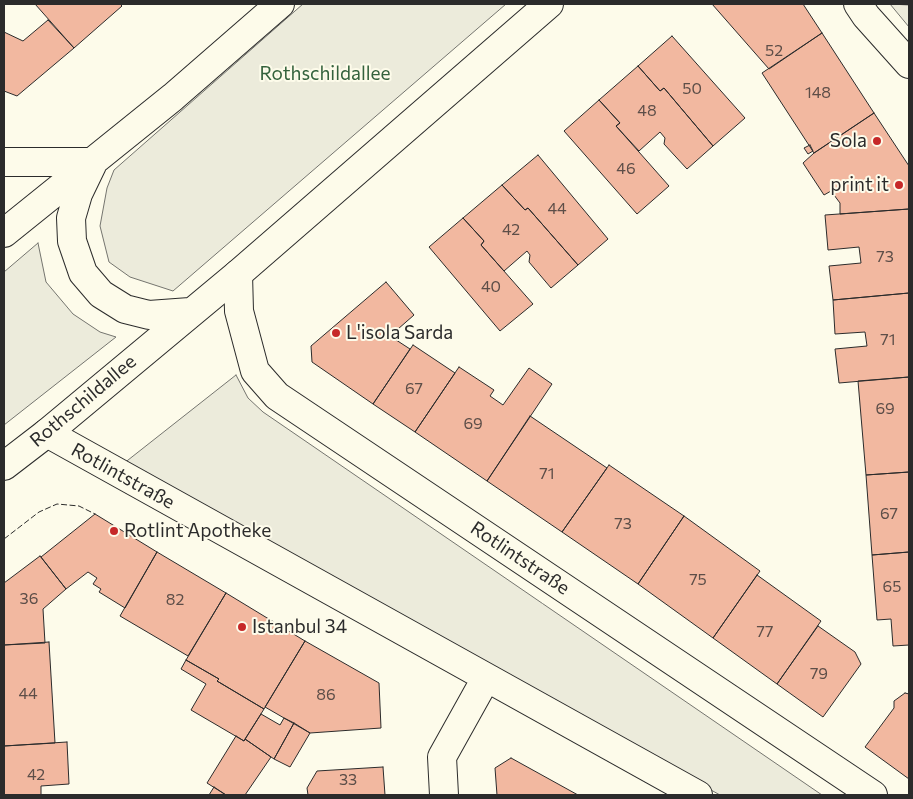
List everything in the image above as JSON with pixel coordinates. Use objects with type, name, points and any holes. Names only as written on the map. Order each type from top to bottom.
[{"type":"street","points":[[4,233],[173,97],[280,4]]},
{"type":"street","name":"Rothschildallee","points":[[4,466],[47,433],[190,312],[238,274],[549,4]]},
{"type":"street","points":[[858,4],[866,16],[909,64]]},
{"type":"street","points":[[4,162],[93,162]]},
{"type":"street","points":[[93,162],[78,194],[71,218],[72,241],[83,273],[101,294],[126,309],[149,315],[190,312]]},
{"type":"street","name":"Rotlintstraße","points":[[238,274],[239,311],[255,371],[277,396],[873,795]]},
{"type":"street","name":"Rotlintstraße","points":[[47,433],[698,795]]},
{"type":"street","points":[[444,795],[442,757],[486,678]]},
{"type":"green space","name":"Rothschildallee","points":[[303,4],[506,4],[173,291],[130,277],[109,262],[100,226],[107,188],[114,170]]},
{"type":"green space","points":[[890,4],[909,5],[909,27]]},
{"type":"green space","points":[[38,243],[46,282],[73,314],[100,332],[116,337],[4,425],[4,272]]},
{"type":"green space","points":[[236,375],[248,398],[263,412],[822,795],[720,795],[123,464]]},
{"type":"building","points":[[35,4],[120,4],[122,6],[74,48]]},
{"type":"building","points":[[712,4],[803,4],[822,33],[769,69]]},
{"type":"building","points":[[48,20],[74,48],[17,96],[4,91],[4,32],[23,41]]},
{"type":"building","points":[[822,33],[874,113],[814,153],[762,73]]},
{"type":"building","points":[[672,36],[745,118],[713,146],[664,88],[660,91],[638,66]]},
{"type":"building","points":[[638,66],[660,91],[664,88],[713,146],[687,169],[664,144],[665,138],[660,132],[639,151],[616,126],[620,123],[599,100]]},
{"type":"building","points":[[599,100],[620,123],[616,126],[669,186],[637,214],[564,131]]},
{"type":"building","points":[[874,113],[909,166],[909,209],[840,214],[840,203],[831,191],[824,195],[803,163],[814,153]]},
{"type":"building","points":[[810,145],[813,151],[808,154],[804,148]]},
{"type":"building","points":[[538,155],[608,239],[578,265],[528,208],[525,210],[502,185]]},
{"type":"building","points":[[502,185],[525,210],[528,208],[578,265],[551,288],[529,262],[530,255],[527,251],[504,271],[481,245],[484,241],[463,218]]},
{"type":"building","points":[[909,209],[909,293],[833,300],[829,266],[861,263],[859,247],[828,250],[825,215]]},
{"type":"building","points":[[463,218],[484,241],[481,245],[533,304],[500,331],[429,247]]},
{"type":"building","points":[[386,282],[414,315],[390,336],[410,349],[373,404],[312,362],[311,346]]},
{"type":"building","points":[[909,293],[909,377],[839,383],[835,349],[867,346],[865,332],[835,334],[833,300]]},
{"type":"building","points":[[413,345],[455,373],[415,432],[373,404]]},
{"type":"building","points":[[459,367],[494,390],[490,396],[503,405],[529,368],[552,384],[487,481],[415,432]]},
{"type":"building","points":[[909,377],[909,472],[866,475],[858,381]]},
{"type":"building","points":[[530,416],[607,468],[562,532],[487,481]]},
{"type":"building","points":[[609,465],[684,516],[638,584],[562,532]]},
{"type":"building","points":[[909,472],[909,552],[872,555],[866,475]]},
{"type":"building","points":[[95,514],[157,552],[125,608],[99,592],[101,589],[93,584],[97,578],[88,572],[66,589],[41,557]]},
{"type":"building","points":[[684,516],[760,571],[713,638],[638,584]]},
{"type":"building","points":[[157,552],[226,593],[188,656],[120,616]]},
{"type":"building","points":[[909,552],[909,645],[893,646],[891,619],[877,620],[872,555]]},
{"type":"building","points":[[40,556],[66,589],[43,609],[45,643],[4,645],[4,583]]},
{"type":"building","points":[[757,575],[821,621],[777,684],[713,638]]},
{"type":"building","points":[[226,593],[305,641],[264,709],[186,660]]},
{"type":"building","points":[[818,626],[855,652],[861,664],[823,717],[777,684]]},
{"type":"building","points":[[305,641],[379,683],[381,728],[310,733],[265,707]]},
{"type":"building","points":[[49,642],[55,743],[4,746],[4,645]]},
{"type":"building","points":[[186,660],[264,709],[244,741],[191,710],[206,684],[181,669]]},
{"type":"building","points":[[905,693],[909,694],[909,779],[865,747],[894,708],[894,701]]},
{"type":"building","points":[[261,714],[280,725],[284,718],[294,723],[274,759],[245,739]]},
{"type":"building","points":[[294,723],[310,733],[290,767],[274,759]]},
{"type":"building","points":[[236,736],[244,741],[245,739],[271,757],[245,795],[226,795],[207,783]]},
{"type":"building","points":[[67,742],[69,784],[41,786],[41,795],[4,795],[4,746]]},
{"type":"building","points":[[511,758],[578,795],[497,795],[495,768]]},
{"type":"building","points":[[383,767],[385,795],[308,795],[307,788],[317,771]]},
{"type":"building","points":[[214,787],[226,795],[209,795]]},
{"type":"fence","points":[[4,539],[39,512],[57,504],[79,506],[95,514]]},
{"type":"place","name":"Sola","points":[[877,141]]},
{"type":"place","name":"print it","points":[[899,185]]},
{"type":"place","name":"L'isola Sarda","points":[[336,333]]},
{"type":"place","name":"Rotlint Apotheke","points":[[114,531]]},
{"type":"place","name":"Istanbul 34","points":[[242,627]]}]
